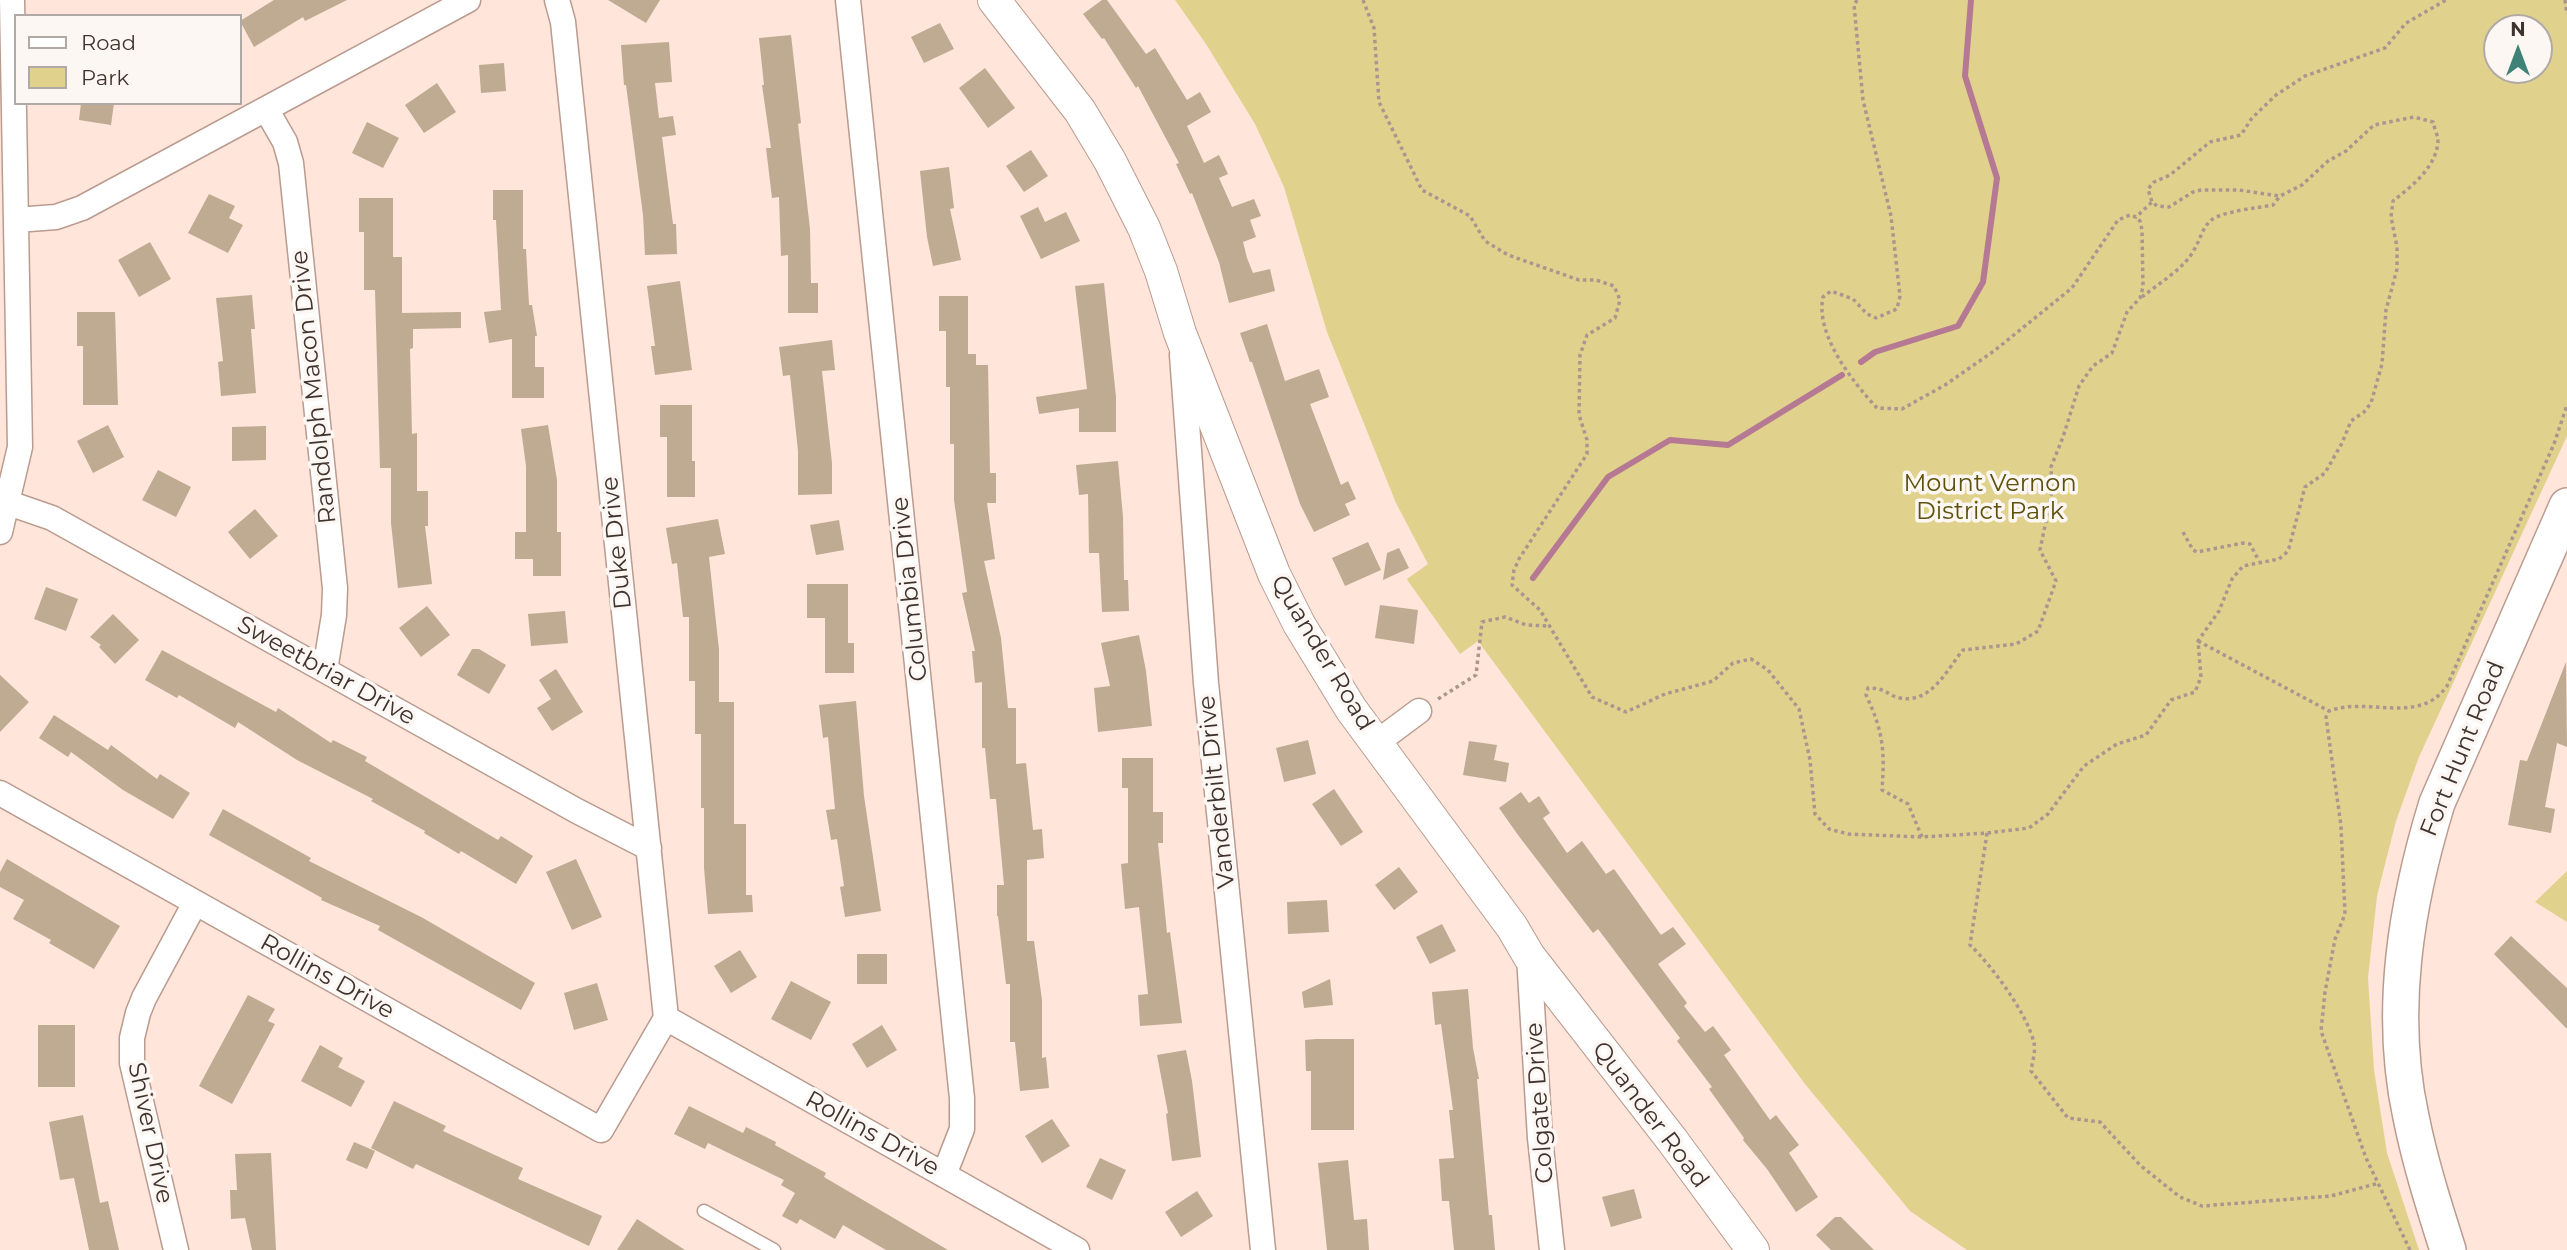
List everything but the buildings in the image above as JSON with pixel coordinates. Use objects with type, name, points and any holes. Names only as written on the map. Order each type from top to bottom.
[{"type":"main road","name":"Fort Hunt Road","points":[[2448,1250],[2419,1152],[2405,1082],[2401,1002],[2406,928],[2423,848],[2437,803],[2567,506]]},
{"type":"street","points":[[16,220],[56,217],[82,208],[468,0]]},
{"type":"street","name":"Duke Drive","points":[[557,0],[564,36],[666,1018]]},
{"type":"street","name":"Columbia Drive","points":[[848,0],[962,1098],[962,1129],[944,1175]]},
{"type":"street","name":"Quander Road","points":[[994,0],[1054,74],[1080,111],[1110,160],[1144,228],[1161,271],[1180,333],[1274,574],[1299,624],[1351,709],[1512,927],[1529,956],[1672,1140],[1753,1250]]},
{"type":"street","points":[[0,532],[4,501],[20,447],[16,220],[8,10]]},
{"type":"street","name":"Randolph Macon Drive","points":[[266,109],[285,142],[291,163],[335,588],[334,615],[325,670]]},
{"type":"street","name":"Vanderbilt Drive","points":[[1180,333],[1206,683],[1263,1250]]},
{"type":"street","name":"Sweetbriar Drive","points":[[4,501],[52,518],[577,811],[649,848]]},
{"type":"street","points":[[1376,743],[1419,711]]},
{"type":"street","name":"Rollins Drive","points":[[0,793],[601,1130],[666,1018],[1077,1250]]},
{"type":"street","name":"Shiver Drive","points":[[176,1250],[135,1078],[132,1038],[144,998],[195,903]]},
{"type":"street","name":"Colgate Drive","points":[[1529,956],[1541,1138],[1552,1250]]},
{"type":"lane","points":[[704,1211],[774,1250]]},
{"type":"path","points":[[1363,0],[1374,28],[1379,102],[1422,190],[1470,216],[1485,241],[1508,255],[1579,280],[1596,280],[1614,286],[1620,300],[1615,318],[1587,335],[1580,355],[1579,415],[1587,440],[1587,454],[1514,570],[1512,585],[1540,610],[1592,698],[1626,712],[1665,694],[1713,681],[1732,663],[1751,659],[1768,670],[1798,709],[1810,760],[1815,814],[1829,829],[1848,834],[1922,837],[2029,828],[2048,814],[2084,766],[2117,744],[2146,735],[2171,700],[2195,692],[2201,677],[2198,641],[2219,611],[2232,579],[2242,566],[2279,559],[2286,553],[2305,486],[2325,473],[2351,421],[2371,403],[2382,364],[2386,310],[2397,269],[2397,247],[2391,217],[2393,201],[2419,181],[2431,161],[2438,139],[2433,122],[2414,117],[2374,125],[2346,151],[2328,160],[2302,185],[2280,196],[2273,205],[2221,215],[2210,221],[2194,250],[2127,312],[2112,353],[2093,366],[2079,386],[2051,467],[2052,492],[2040,550],[2056,581],[2038,631],[2016,644],[1963,650],[1928,694],[1912,700],[1895,697],[1880,688],[1868,688],[1866,695],[1880,727],[1884,754],[1882,790],[1908,804],[1922,837]]},
{"type":"path","points":[[1857,0],[1854,5],[1863,100],[1891,216],[1900,296],[1897,309],[1876,318],[1867,314],[1853,299],[1830,291],[1823,297],[1821,309],[1838,357],[1854,383],[1877,408],[1902,409],[1945,385],[1994,351],[2072,288],[2118,220],[2130,215],[2140,221],[2142,230],[2143,287],[2140,298]]},
{"type":"path","points":[[2280,196],[2239,190],[2201,190],[2169,207],[2157,206],[2152,202],[2148,189],[2210,142],[2241,135],[2252,118],[2276,95],[2305,75],[2385,48],[2406,23],[2446,0]]},
{"type":"path","points":[[2565,0],[2567,14]]},
{"type":"path","points":[[2136,217],[2152,202]]},
{"type":"path","points":[[2183,532],[2193,550],[2197,552],[2243,542],[2250,544],[2259,561]]},
{"type":"path","points":[[1419,711],[1476,675],[1482,622],[1505,617],[1526,625],[1549,626]]},
{"type":"path","points":[[2198,641],[2329,711]]},
{"type":"path","points":[[1987,833],[1970,945],[1990,964],[2017,1007],[2035,1045],[2031,1071],[2068,1118],[2100,1122],[2141,1166],[2170,1190],[2180,1198],[2202,1206],[2331,1196],[2379,1183]]},
{"type":"green space","name":"Mount Vernon District Park","points":[[1175,0],[2567,0],[2567,436],[2419,757],[2396,821],[2377,896],[2368,978],[2374,1070],[2387,1153],[2419,1250],[1967,1250],[1910,1211],[1805,1084],[1478,641],[1460,654],[1408,581],[1407,579],[1428,564],[1396,503],[1327,332],[1284,187],[1255,124],[1206,44]]},
{"type":"green space","points":[[2567,871],[2567,922],[2535,902]]},
{"type":"waterway","points":[[1861,362],[1875,352],[1958,326],[1983,282],[1997,178],[1965,76],[1971,0]]},
{"type":"waterway","points":[[1533,578],[1608,477],[1670,440],[1728,445],[1842,375]]}]
